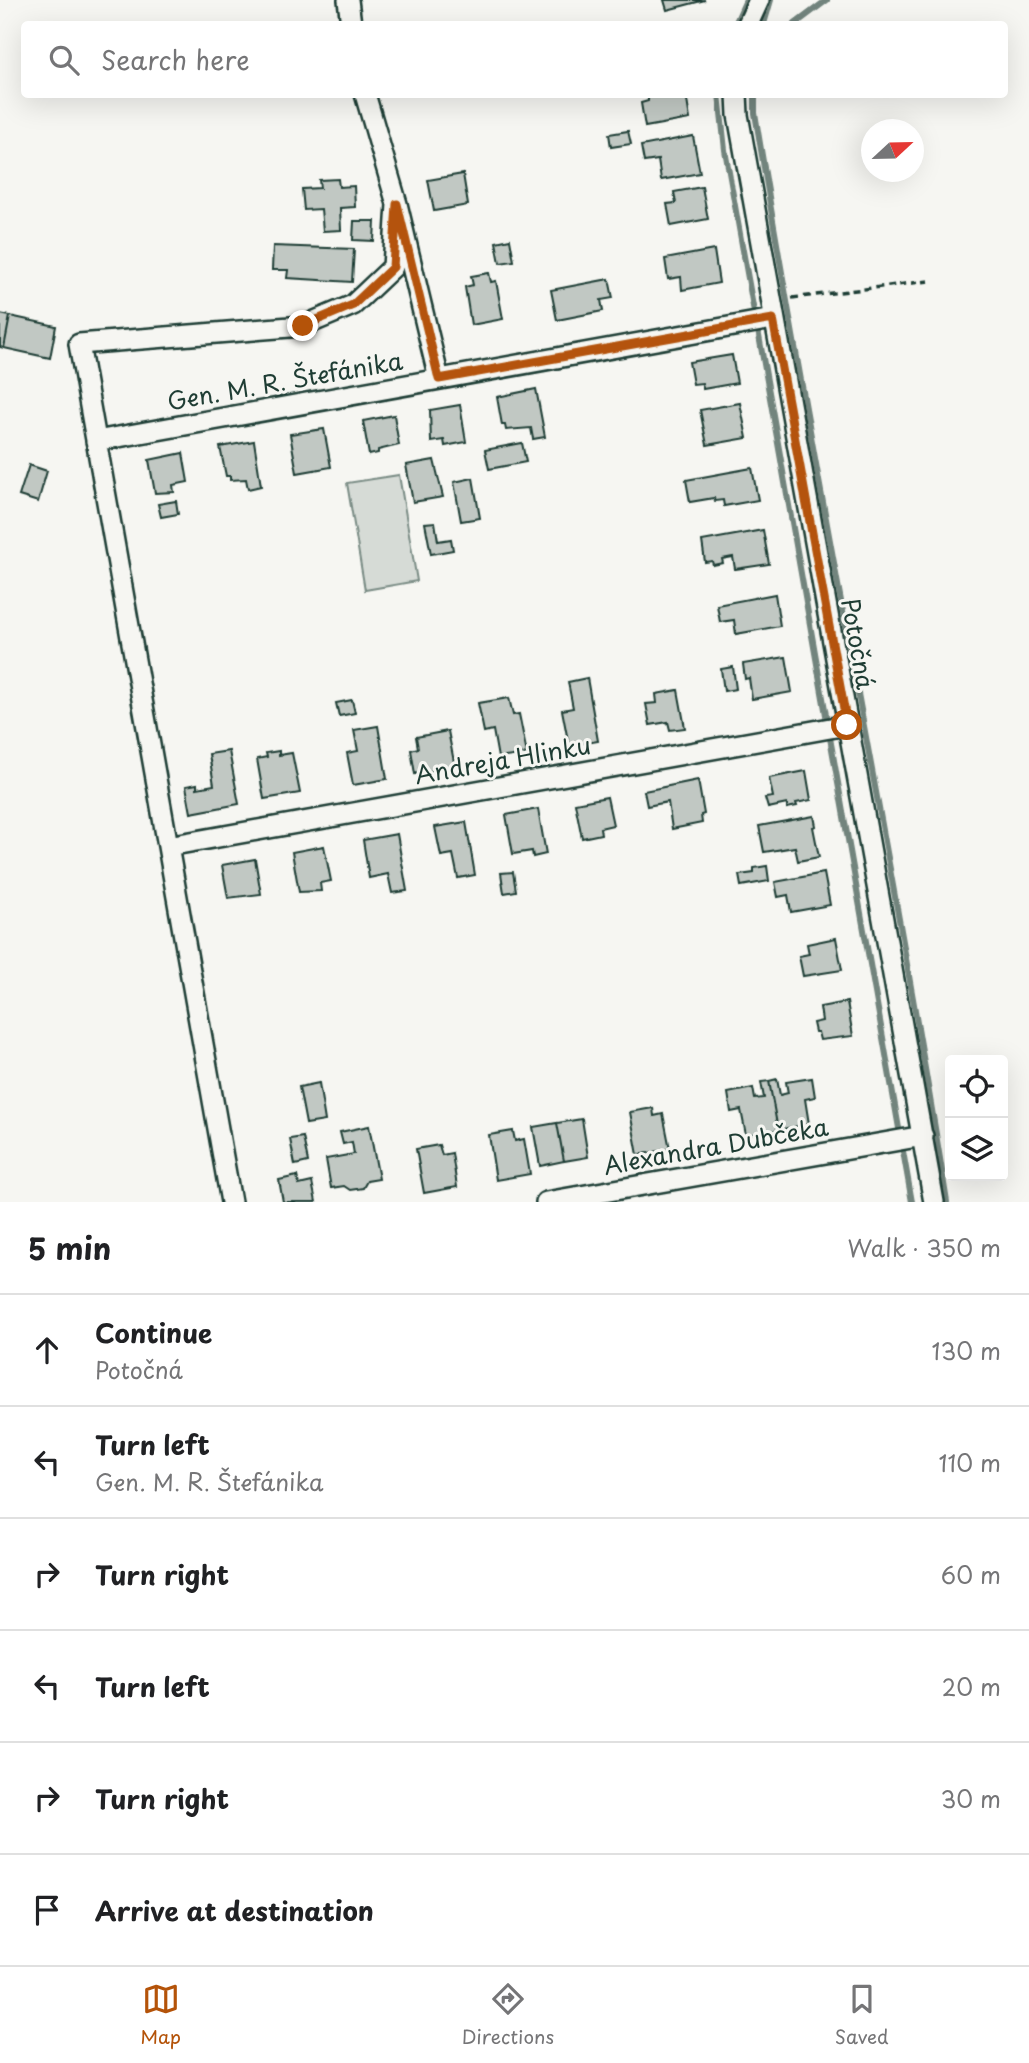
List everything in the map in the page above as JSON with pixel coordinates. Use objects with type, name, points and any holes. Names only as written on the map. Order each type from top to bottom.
[{"type":"street","points":[[348,0],[351,21]]},
{"type":"street","points":[[749,21],[759,0]]},
{"type":"street","points":[[366,98],[397,204],[439,379]]},
{"type":"street","name":"Potočná","points":[[737,98],[773,319],[847,725],[908,1139],[934,1202]]},
{"type":"street","points":[[231,1202],[79,344],[303,326],[353,305],[393,267],[397,204]]},
{"type":"street","name":"Gen. M. R. Štefánika","points":[[96,441],[773,319]]},
{"type":"street","name":"Andreja Hlinku","points":[[168,846],[847,725]]},
{"type":"street","name":"Alexandra Dubčeka","points":[[546,1202],[908,1139]]},
{"type":"path","points":[[800,298],[929,281]]},
{"type":"shaded area","points":[[399,475],[417,581],[365,590],[347,483]]},
{"type":"building","points":[[664,0],[705,0],[667,10]]},
{"type":"building","points":[[648,98],[687,98],[690,119],[645,127],[641,103],[648,101]]},
{"type":"building","points":[[628,131],[631,144],[611,147],[609,134]]},
{"type":"building","points":[[693,136],[700,173],[661,180],[658,160],[644,162],[641,146]]},
{"type":"building","points":[[463,174],[468,205],[434,211],[428,180]]},
{"type":"building","points":[[338,179],[339,187],[354,186],[355,207],[340,208],[341,230],[323,231],[321,209],[304,210],[302,189],[320,188],[319,180]]},
{"type":"building","points":[[702,187],[708,219],[671,226],[667,204],[676,203],[674,192]]},
{"type":"building","points":[[354,221],[375,221],[374,241],[353,240]]},
{"type":"building","points":[[510,239],[514,261],[500,263],[496,242]]},
{"type":"building","points":[[273,246],[354,249],[352,282],[287,278],[288,270],[272,270]]},
{"type":"building","points":[[714,250],[719,283],[682,290],[681,277],[668,279],[665,259]]},
{"type":"building","points":[[489,273],[491,282],[496,281],[503,319],[471,325],[465,287],[473,285],[471,276]]},
{"type":"building","points":[[609,279],[613,298],[601,300],[603,311],[557,320],[551,290]]},
{"type":"building","points":[[0,314],[10,316],[4,348],[0,347]]},
{"type":"building","points":[[10,316],[56,326],[50,358],[4,348]]},
{"type":"building","points":[[732,355],[737,383],[703,389],[702,383],[693,384],[689,362]]},
{"type":"building","points":[[536,389],[545,437],[533,439],[531,428],[506,430],[505,425],[502,425],[497,397]]},
{"type":"building","points":[[740,403],[747,438],[707,445],[700,410]]},
{"type":"building","points":[[460,405],[466,442],[445,446],[444,440],[431,442],[430,410]]},
{"type":"building","points":[[394,415],[399,445],[369,455],[363,421]]},
{"type":"building","points":[[324,429],[331,467],[297,473],[290,434]]},
{"type":"building","points":[[254,441],[261,486],[248,489],[246,479],[230,480],[230,476],[226,476],[220,447]]},
{"type":"building","points":[[522,443],[526,462],[489,469],[485,450]]},
{"type":"building","points":[[183,453],[188,482],[173,485],[174,492],[155,493],[149,460]]},
{"type":"building","points":[[434,460],[443,497],[413,502],[406,465]]},
{"type":"building","points":[[29,465],[47,471],[38,502],[19,496]]},
{"type":"building","points":[[752,468],[758,500],[724,506],[723,500],[715,501],[714,498],[690,502],[686,480]]},
{"type":"building","points":[[473,478],[480,518],[461,521],[454,482]]},
{"type":"building","points":[[176,501],[178,514],[161,517],[158,504]]},
{"type":"building","points":[[435,522],[438,541],[451,539],[453,550],[431,554],[425,523]]},
{"type":"building","points":[[763,530],[769,564],[735,569],[733,557],[722,559],[723,563],[713,565],[712,561],[705,562],[702,541]]},
{"type":"building","points":[[775,594],[780,626],[736,634],[734,620],[720,622],[717,605]]},
{"type":"building","points":[[786,657],[792,692],[752,699],[749,678],[745,679],[743,664]]},
{"type":"building","points":[[733,667],[736,689],[724,691],[721,669]]},
{"type":"building","points":[[587,678],[598,741],[569,746],[562,710],[573,708],[568,682]]},
{"type":"building","points":[[678,690],[685,728],[670,730],[668,722],[650,725],[646,704],[657,703],[656,694]]},
{"type":"building","points":[[509,698],[513,715],[519,714],[527,754],[498,758],[493,730],[484,732],[478,703]]},
{"type":"building","points":[[352,700],[355,713],[339,716],[336,703]]},
{"type":"building","points":[[378,726],[387,779],[353,785],[347,753],[358,751],[354,730]]},
{"type":"building","points":[[448,731],[455,767],[415,774],[411,750],[418,748],[416,737]]},
{"type":"building","points":[[229,751],[239,804],[191,813],[186,786],[197,784],[197,788],[214,785],[209,754]]},
{"type":"building","points":[[279,751],[279,755],[292,753],[300,793],[264,799],[257,759],[267,757],[266,753]]},
{"type":"building","points":[[806,771],[811,800],[787,808],[787,804],[768,808],[765,798],[773,797],[769,778]]},
{"type":"building","points":[[698,780],[704,814],[701,815],[702,823],[672,829],[668,802],[647,806],[644,791]]},
{"type":"building","points":[[607,797],[613,825],[600,828],[601,834],[582,838],[575,803]]},
{"type":"building","points":[[538,809],[546,854],[533,857],[532,851],[513,854],[506,815]]},
{"type":"building","points":[[814,816],[816,826],[813,827],[819,857],[798,861],[795,847],[764,852],[759,826]]},
{"type":"building","points":[[466,822],[475,875],[458,878],[453,854],[441,856],[435,827]]},
{"type":"building","points":[[397,834],[407,891],[392,893],[388,874],[369,878],[363,840]]},
{"type":"building","points":[[324,846],[331,881],[320,883],[321,891],[299,892],[292,852]]},
{"type":"building","points":[[255,859],[261,894],[228,898],[222,865]]},
{"type":"building","points":[[767,866],[769,881],[741,886],[739,875],[754,873],[754,868]]},
{"type":"building","points":[[513,872],[516,891],[504,893],[501,873]]},
{"type":"building","points":[[824,873],[830,905],[791,912],[788,895],[778,897],[775,882]]},
{"type":"building","points":[[836,938],[842,970],[803,976],[799,956],[809,954],[807,944]]},
{"type":"building","points":[[847,1002],[853,1036],[820,1040],[813,1023],[822,1021],[820,1007]]},
{"type":"building","points":[[812,1078],[815,1097],[805,1099],[809,1124],[778,1130],[769,1081],[777,1079],[780,1095],[788,1093],[786,1082]]},
{"type":"building","points":[[769,1081],[778,1130],[746,1135],[741,1110],[731,1112],[728,1093],[753,1088],[755,1099],[764,1098],[761,1082]]},
{"type":"building","points":[[319,1083],[325,1121],[306,1124],[299,1087]]},
{"type":"building","points":[[653,1108],[654,1116],[663,1114],[670,1149],[638,1155],[630,1112]]},
{"type":"building","points":[[582,1119],[588,1157],[564,1161],[557,1123]]},
{"type":"building","points":[[557,1123],[564,1161],[540,1166],[533,1127]]},
{"type":"building","points":[[369,1126],[379,1179],[367,1181],[363,1188],[331,1188],[326,1159],[354,1154],[352,1142],[343,1144],[340,1132]]},
{"type":"building","points":[[513,1131],[515,1141],[524,1139],[530,1174],[496,1180],[489,1135]]},
{"type":"building","points":[[303,1137],[308,1162],[295,1165],[290,1139]]},
{"type":"building","points":[[439,1145],[442,1155],[452,1153],[457,1187],[424,1193],[416,1149]]},
{"type":"building","points":[[297,1176],[299,1185],[312,1182],[316,1202],[283,1202],[279,1180]]},
{"type":"waterway","points":[[736,21],[746,0]]},
{"type":"waterway","points":[[765,21],[771,0]]},
{"type":"waterway","points":[[799,21],[827,0]]},
{"type":"waterway","points":[[719,98],[725,150],[754,312]]},
{"type":"waterway","points":[[755,98],[755,113],[778,249],[901,929],[947,1202]]},
{"type":"waterway","points":[[758,330],[912,1202]]},
{"type":"route","points":[[303,326],[353,305],[393,267],[397,204],[439,379],[773,319],[847,725]]}]
